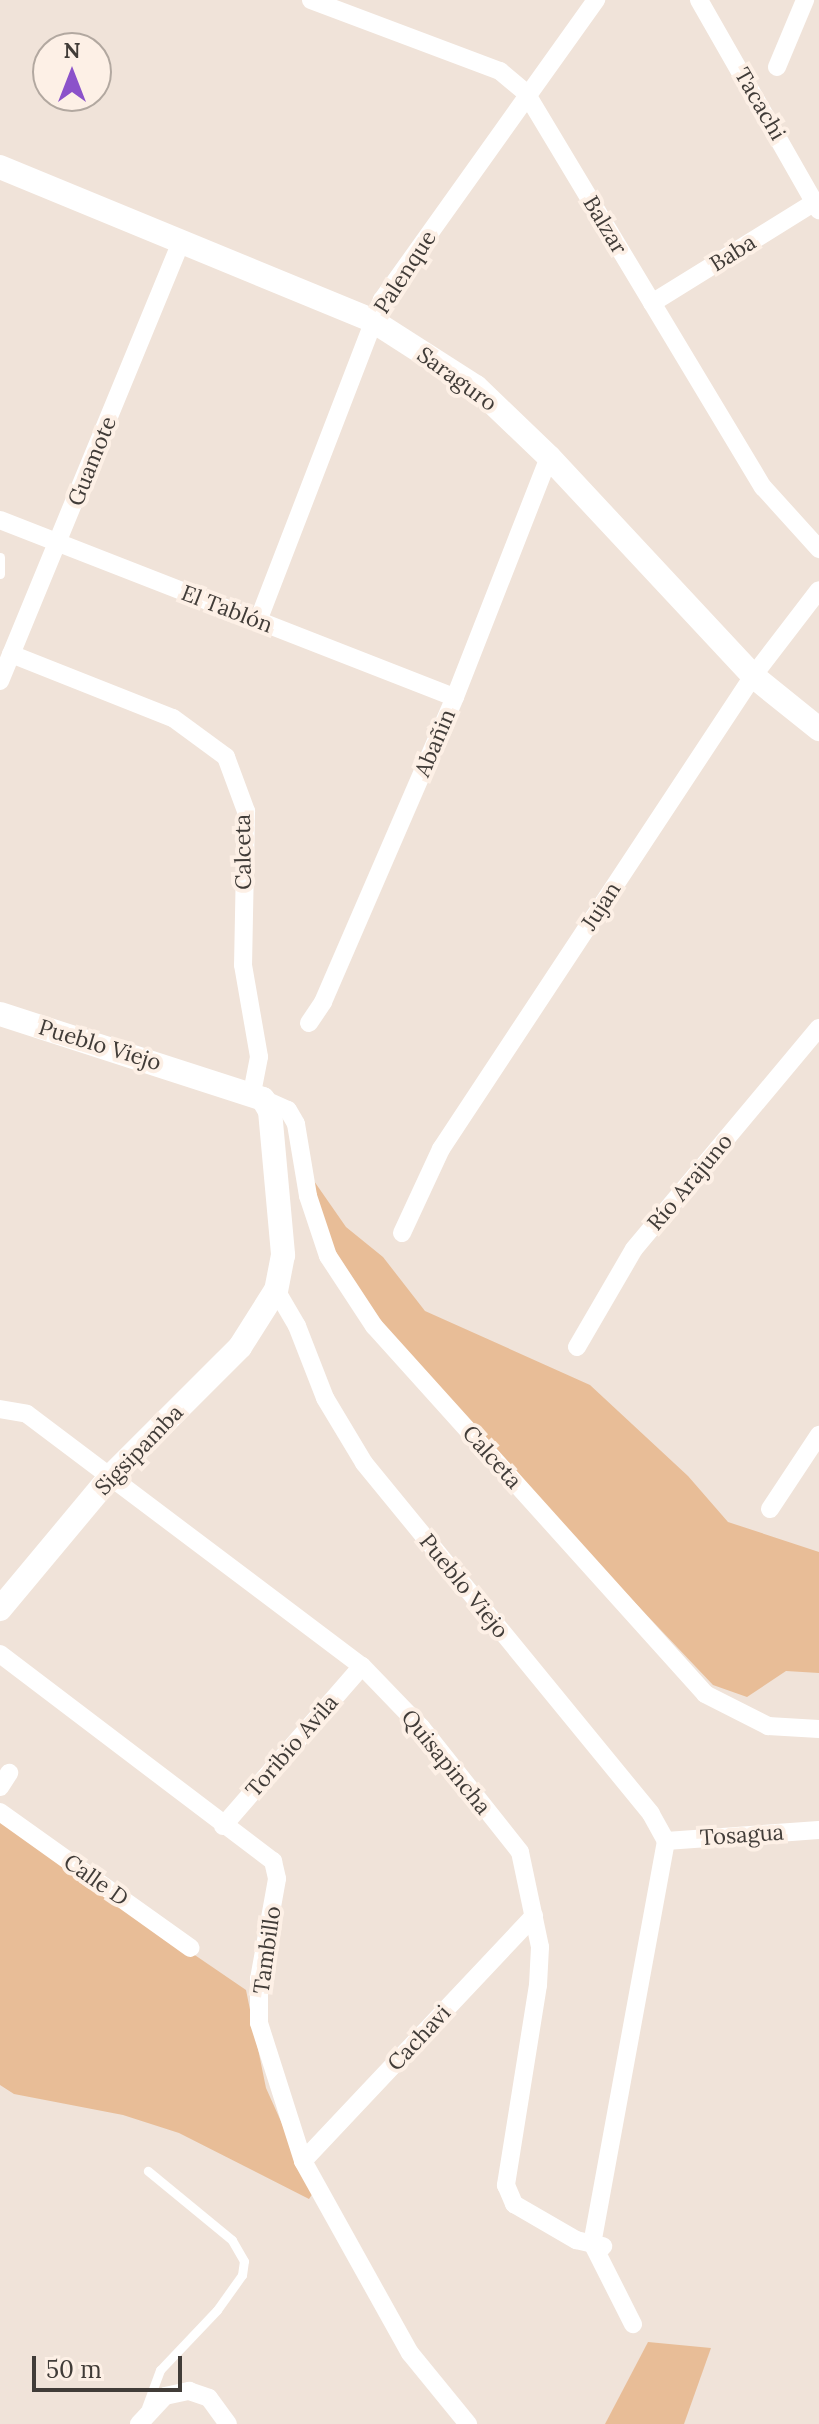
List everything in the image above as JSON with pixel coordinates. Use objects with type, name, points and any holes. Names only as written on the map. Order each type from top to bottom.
[{"type":"street","name":"Balzar","points":[[311,0],[500,71],[526,93],[763,487],[819,549]]},
{"type":"street","name":"Palenque","points":[[258,621],[382,300],[526,93],[596,0]]},
{"type":"street","name":"Tacachi","points":[[699,0],[816,206]]},
{"type":"street","points":[[777,67],[805,0]]},
{"type":"street","name":"Saraguro","points":[[0,167],[373,321],[476,387],[549,457],[753,676],[819,729]]},
{"type":"street","name":"Baba","points":[[652,303],[816,206]]},
{"type":"street","name":"Guamote","points":[[0,681],[182,240]]},
{"type":"street","name":"Abañin","points":[[309,1023],[323,1002],[455,697],[549,457]]},
{"type":"street","name":"El Tablón","points":[[0,520],[455,697]]},
{"type":"street","name":"Jujan","points":[[402,1233],[441,1149],[753,676],[819,590]]},
{"type":"street","name":"Calceta","points":[[11,654],[173,718],[226,757],[246,811],[243,965],[259,1057],[258,1095],[288,1110],[296,1124],[308,1196],[328,1256],[374,1326],[705,1694],[768,1726],[819,1729]]},
{"type":"street","name":"Pueblo Viejo","points":[[0,1014],[258,1095]]},
{"type":"street","name":"Río Arajuno","points":[[577,1347],[634,1249],[819,1028]]},
{"type":"street","points":[[258,1095],[270,1111],[283,1255],[276,1290]]},
{"type":"street","name":"Pueblo Viejo","points":[[276,1290],[297,1326],[325,1398],[364,1463],[651,1814],[666,1841]]},
{"type":"street","name":"Sigsipamba","points":[[0,1609],[110,1477],[240,1347],[276,1290]]},
{"type":"street","name":"Quisapincha","points":[[0,1409],[27,1414],[362,1666],[421,1727],[520,1852],[534,1916],[538,1985],[506,2185],[514,2204],[598,2245]]},
{"type":"street","points":[[770,1509],[819,1435]]},
{"type":"street","name":"Tambillo","points":[[0,1654],[223,1826],[262,1848],[273,1861],[277,1879],[259,1979],[259,2023],[303,2161],[410,2353],[468,2424]]},
{"type":"street","name":"Toribio Avila","points":[[223,1826],[362,1666]]},
{"type":"street","name":"Calle D","points":[[0,1812],[191,1948]]},
{"type":"street","name":"Tosagua","points":[[666,1841],[819,1830]]},
{"type":"street","points":[[633,2324],[598,2245],[666,1841]]},
{"type":"street","name":"Cachavi","points":[[303,2161],[534,1916]]},
{"type":"street","points":[[141,2419],[165,2396],[189,2391],[209,2398],[228,2424]]},
{"type":"lane","points":[[0,557],[0,574]]},
{"type":"lane","points":[[141,2419],[160,2370],[217,2310],[242,2275],[244,2261],[232,2240],[148,2171]]},
{"type":"shaded area","points":[[314,1181],[346,1227],[383,1257],[425,1311],[590,1385],[688,1476],[728,1522],[819,1552],[819,1673],[786,1671],[747,1697],[713,1685],[402,1357],[333,1259],[307,1191]]},
{"type":"shaded area","points":[[0,1822],[246,1990],[266,2088],[313,2193],[309,2199],[179,2133],[123,2115],[14,2094],[0,2085]]},
{"type":"shaded area","points":[[648,2342],[711,2348],[684,2424],[605,2424]]}]
